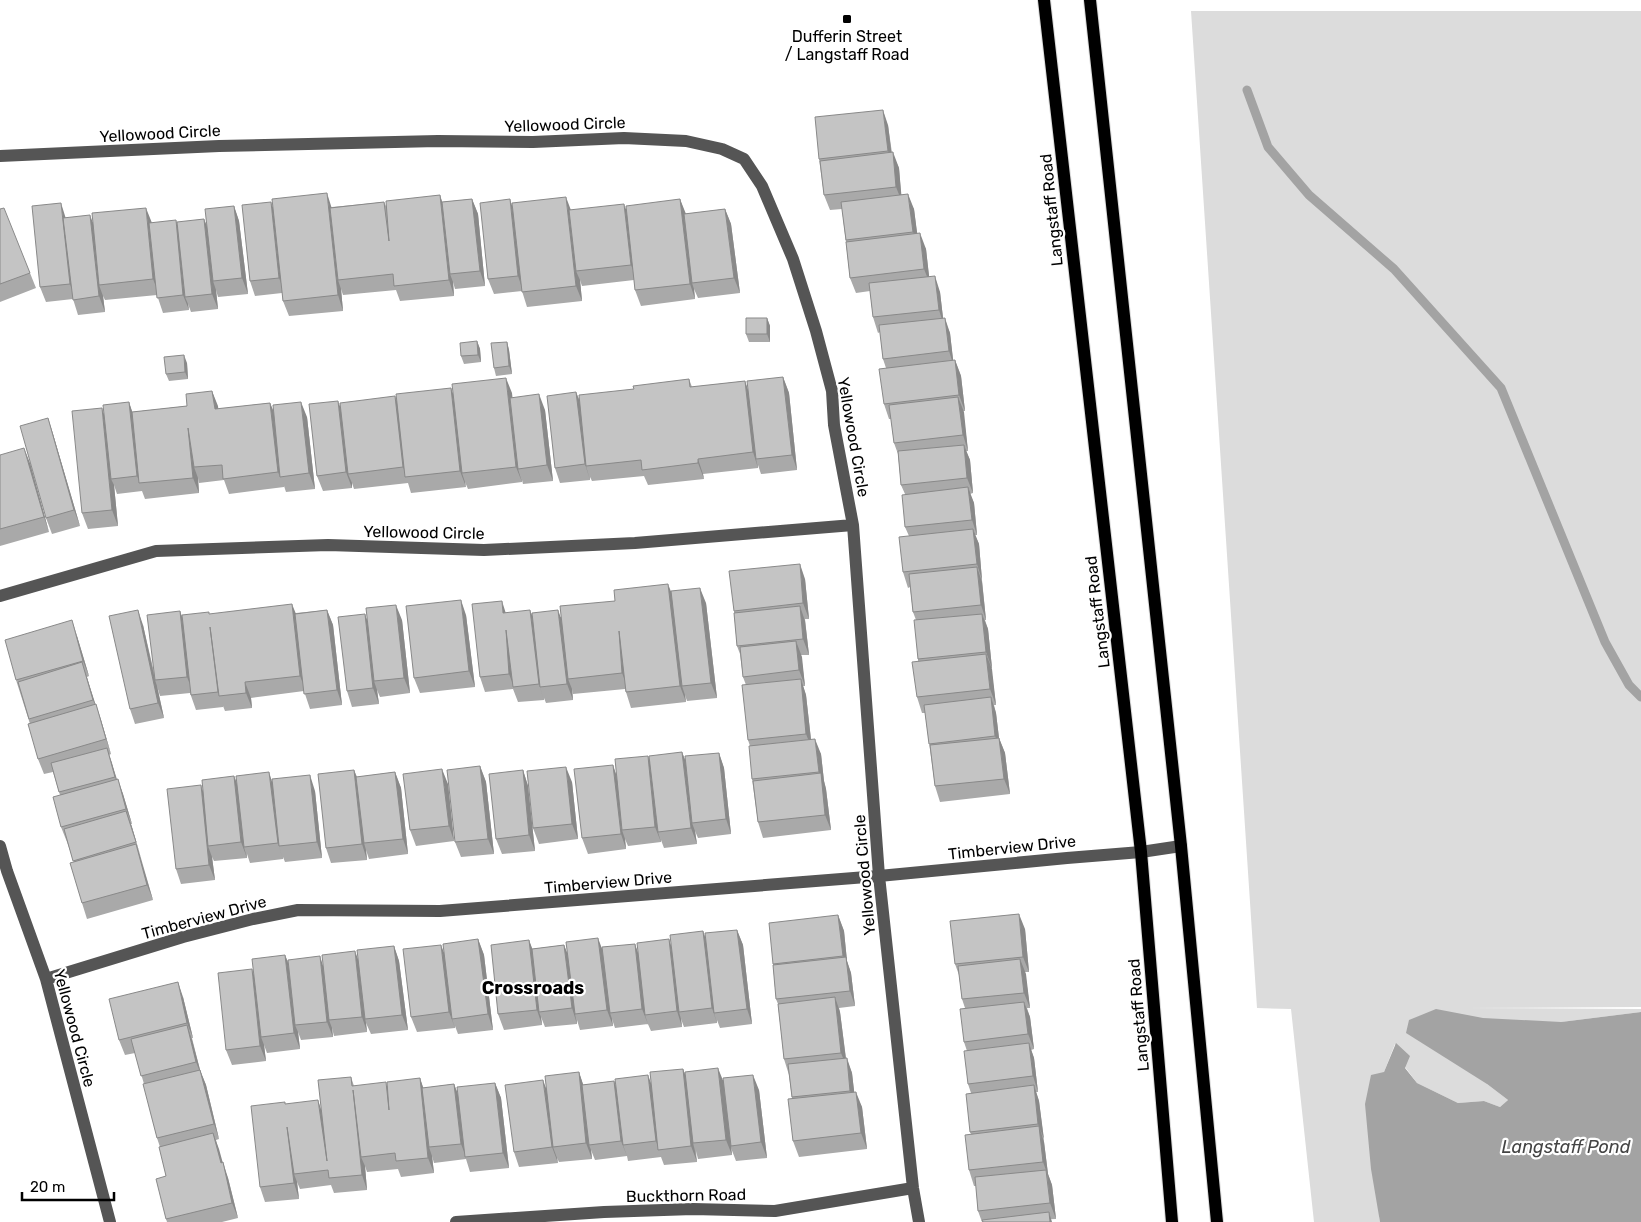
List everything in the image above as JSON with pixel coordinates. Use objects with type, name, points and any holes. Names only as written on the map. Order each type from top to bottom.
[{"type":"main road","name":"Langstaff Road","points":[[1044,0],[1141,852],[1172,1222]]},
{"type":"main road","points":[[1090,0],[1181,846],[1217,1222]]},
{"type":"street","name":"Yellowood Circle","points":[[0,156],[219,146],[438,141],[533,142],[624,138],[686,141],[722,149],[744,159],[762,186],[793,259],[816,331],[832,391],[834,425],[853,525],[879,876],[919,1222]]},
{"type":"street","name":"Yellowood Circle","points":[[0,596],[156,551],[328,545],[484,550],[635,543],[853,525]]},
{"type":"street","name":"Yellowood Circle","points":[[0,846],[7,871],[46,979],[110,1222]]},
{"type":"street","name":"Timberview Drive","points":[[46,979],[183,937],[253,919],[298,910],[440,911],[879,876],[1057,858],[1141,852],[1181,846]]},
{"type":"street","name":"Buckthorn Road","points":[[456,1222],[604,1212],[693,1209],[775,1211],[914,1188]]},
{"type":"shaded area","points":[[1191,11],[1641,11],[1641,1007],[1464,1008],[1641,1009],[1641,1012],[1561,1022],[1487,1084],[1508,1100],[1500,1107],[1484,1101],[1458,1103],[1417,1083],[1405,1067],[1395,1044],[1384,1072],[1380,1222],[1314,1222],[1291,1009],[1257,1008]]},
{"type":"water","name":"Langstaff Pond","points":[[1436,1009],[1483,1018],[1561,1022],[1641,1012],[1641,1222],[1380,1222],[1371,1169],[1365,1104],[1371,1075],[1384,1072],[1396,1043],[1410,1056],[1405,1068],[1417,1083],[1458,1103],[1484,1101],[1500,1107],[1508,1100],[1487,1084],[1406,1033],[1409,1020]]},
{"type":"building","points":[[883,110],[888,151],[819,159],[815,117]]},
{"type":"building","points":[[893,152],[896,187],[824,195],[820,161]]},
{"type":"building","points":[[327,193],[338,295],[283,301],[272,199]]},
{"type":"building","points":[[908,194],[913,232],[846,240],[841,202]]},
{"type":"building","points":[[440,195],[449,280],[394,286],[393,274],[338,280],[330,208],[384,202],[389,241],[386,201]]},
{"type":"building","points":[[566,197],[576,286],[522,292],[512,203]]},
{"type":"building","points":[[472,199],[480,271],[450,274],[442,202]]},
{"type":"building","points":[[510,199],[518,276],[488,279],[480,203]]},
{"type":"building","points":[[680,199],[690,284],[635,290],[626,206]]},
{"type":"building","points":[[271,202],[279,278],[250,281],[242,205]]},
{"type":"building","points":[[61,203],[70,284],[40,287],[32,206]]},
{"type":"building","points":[[624,204],[631,265],[576,271],[569,210]]},
{"type":"building","points":[[234,206],[242,278],[213,281],[205,209]]},
{"type":"building","points":[[4,208],[30,273],[0,284],[0,209]]},
{"type":"building","points":[[146,208],[153,279],[99,285],[92,213]]},
{"type":"building","points":[[725,209],[734,278],[692,283],[684,214]]},
{"type":"building","points":[[90,215],[99,296],[73,300],[63,218]]},
{"type":"building","points":[[204,219],[212,294],[185,297],[177,222]]},
{"type":"building","points":[[176,220],[183,295],[157,298],[149,223]]},
{"type":"building","points":[[920,233],[924,269],[850,278],[846,242]]},
{"type":"building","points":[[935,276],[939,310],[873,317],[869,283]]},
{"type":"building","points":[[746,318],[767,318],[767,334],[746,334]]},
{"type":"building","points":[[945,318],[949,351],[883,359],[879,325]]},
{"type":"building","points":[[477,341],[478,355],[461,356],[460,343]]},
{"type":"building","points":[[507,342],[509,366],[494,368],[491,343]]},
{"type":"building","points":[[184,355],[185,372],[166,374],[164,357]]},
{"type":"building","points":[[955,360],[959,395],[884,404],[879,369]]},
{"type":"building","points":[[783,377],[792,455],[756,459],[747,381]]},
{"type":"building","points":[[506,378],[516,467],[462,473],[452,384]]},
{"type":"building","points":[[689,379],[690,387],[745,381],[753,452],[698,459],[698,463],[642,470],[641,460],[586,466],[579,395],[634,389],[633,386]]},
{"type":"building","points":[[451,388],[460,471],[405,477],[396,394]]},
{"type":"building","points":[[212,391],[215,409],[270,403],[278,472],[223,479],[222,465],[194,467],[188,428],[193,478],[139,483],[132,412],[187,406],[186,394]]},
{"type":"building","points":[[576,392],[585,464],[555,468],[547,396]]},
{"type":"building","points":[[539,394],[547,465],[518,469],[510,398]]},
{"type":"building","points":[[395,396],[403,467],[348,474],[340,403]]},
{"type":"building","points":[[958,397],[963,435],[894,443],[889,405]]},
{"type":"building","points":[[338,401],[346,472],[317,476],[309,404]]},
{"type":"building","points":[[129,402],[137,476],[111,479],[103,405]]},
{"type":"building","points":[[301,402],[309,473],[280,477],[273,405]]},
{"type":"building","points":[[102,408],[112,510],[82,513],[72,411]]},
{"type":"building","points":[[48,418],[74,510],[46,518],[20,426]]},
{"type":"building","points":[[964,445],[967,478],[901,485],[898,451]]},
{"type":"building","points":[[24,448],[44,517],[0,529],[0,455]]},
{"type":"building","points":[[968,487],[972,520],[905,527],[902,495]]},
{"type":"building","points":[[973,529],[977,564],[903,572],[899,537]]},
{"type":"building","points":[[800,564],[803,603],[734,611],[729,571]]},
{"type":"building","points":[[977,567],[981,605],[913,612],[909,574]]},
{"type":"building","points":[[668,584],[680,686],[626,692],[619,631],[622,673],[568,679],[560,606],[615,601],[614,590]]},
{"type":"building","points":[[700,588],[711,683],[682,686],[671,591]]},
{"type":"building","points":[[461,600],[469,671],[414,678],[406,606]]},
{"type":"building","points":[[502,601],[503,613],[530,610],[539,684],[513,687],[506,630],[509,674],[480,677],[472,604]]},
{"type":"building","points":[[292,604],[300,676],[245,682],[246,693],[219,696],[210,627],[218,692],[191,695],[182,615],[209,612],[209,614]]},
{"type":"building","points":[[396,605],[404,678],[374,681],[366,608]]},
{"type":"building","points":[[800,606],[803,639],[737,646],[734,613]]},
{"type":"building","points":[[138,610],[158,703],[130,709],[109,616]]},
{"type":"building","points":[[327,610],[337,690],[304,694],[295,614]]},
{"type":"building","points":[[558,610],[567,684],[540,687],[532,613]]},
{"type":"building","points":[[180,611],[187,677],[155,680],[147,615]]},
{"type":"building","points":[[365,614],[373,688],[347,691],[338,617]]},
{"type":"building","points":[[982,614],[986,652],[918,659],[914,620]]},
{"type":"building","points":[[72,620],[83,661],[16,680],[5,640]]},
{"type":"building","points":[[796,641],[799,670],[743,677],[740,647]]},
{"type":"building","points":[[986,654],[990,689],[917,697],[912,662]]},
{"type":"building","points":[[82,662],[93,700],[29,719],[18,682]]},
{"type":"building","points":[[801,679],[806,734],[748,740],[742,685]]},
{"type":"building","points":[[991,697],[995,736],[929,744],[924,705]]},
{"type":"building","points":[[96,704],[106,739],[38,759],[28,724]]},
{"type":"building","points":[[999,738],[1004,779],[935,786],[930,745]]},
{"type":"building","points":[[815,739],[819,772],[752,779],[749,746]]},
{"type":"building","points":[[107,748],[115,777],[59,792],[51,763]]},
{"type":"building","points":[[682,752],[691,828],[658,832],[649,756]]},
{"type":"building","points":[[719,753],[726,819],[692,823],[685,756]]},
{"type":"building","points":[[648,756],[655,827],[622,830],[615,759]]},
{"type":"building","points":[[613,765],[621,834],[582,838],[574,769]]},
{"type":"building","points":[[480,766],[488,839],[455,842],[447,770]]},
{"type":"building","points":[[566,767],[572,824],[533,828],[527,771]]},
{"type":"building","points":[[442,769],[449,826],[410,830],[403,774]]},
{"type":"building","points":[[354,770],[362,844],[326,848],[318,774]]},
{"type":"building","points":[[523,770],[529,835],[496,839],[489,774]]},
{"type":"building","points":[[269,772],[278,843],[244,847],[236,776]]},
{"type":"building","points":[[395,772],[403,839],[364,843],[356,777]]},
{"type":"building","points":[[821,773],[825,815],[758,822],[753,781]]},
{"type":"building","points":[[310,775],[317,842],[279,846],[272,779]]},
{"type":"building","points":[[234,776],[241,842],[208,846],[202,780]]},
{"type":"building","points":[[118,779],[126,809],[61,827],[53,797]]},
{"type":"building","points":[[201,785],[209,865],[176,869],[167,789]]},
{"type":"building","points":[[126,811],[136,842],[73,861],[64,829]]},
{"type":"building","points":[[136,844],[147,885],[82,903],[70,863]]},
{"type":"building","points":[[1019,914],[1023,957],[955,964],[950,921]]},
{"type":"building","points":[[838,915],[843,956],[773,964],[769,923]]},
{"type":"building","points":[[737,930],[747,1009],[714,1013],[705,933]]},
{"type":"building","points":[[703,931],[712,1008],[679,1012],[670,935]]},
{"type":"building","points":[[598,938],[607,1010],[575,1014],[566,942]]},
{"type":"building","points":[[478,939],[488,1014],[452,1019],[443,944]]},
{"type":"building","points":[[669,939],[677,1011],[645,1015],[637,943]]},
{"type":"building","points":[[529,940],[537,1010],[498,1014],[491,945]]},
{"type":"building","points":[[635,944],[642,1009],[610,1013],[602,947]]},
{"type":"building","points":[[441,945],[449,1012],[411,1017],[403,949]]},
{"type":"building","points":[[564,945],[572,1008],[539,1012],[532,949]]},
{"type":"building","points":[[394,946],[402,1015],[365,1019],[357,950]]},
{"type":"building","points":[[355,951],[362,1017],[329,1020],[322,955]]},
{"type":"building","points":[[285,955],[294,1033],[261,1037],[252,959]]},
{"type":"building","points":[[320,956],[327,1022],[295,1025],[288,960]]},
{"type":"building","points":[[846,957],[850,991],[776,999],[773,965]]},
{"type":"building","points":[[1020,959],[1024,993],[962,999],[958,966]]},
{"type":"building","points":[[252,969],[260,1046],[226,1050],[218,973]]},
{"type":"building","points":[[178,982],[187,1023],[119,1040],[109,999]]},
{"type":"building","points":[[835,997],[841,1053],[784,1059],[778,1004]]},
{"type":"building","points":[[1024,1002],[1028,1034],[964,1042],[960,1009]]},
{"type":"building","points":[[187,1025],[196,1062],[141,1076],[131,1039]]},
{"type":"building","points":[[1029,1043],[1033,1076],[968,1084],[964,1051]]},
{"type":"building","points":[[847,1058],[850,1091],[792,1097],[788,1064]]},
{"type":"building","points":[[718,1068],[726,1140],[693,1143],[685,1072]]},
{"type":"building","points":[[683,1069],[691,1146],[658,1150],[650,1072]]},
{"type":"building","points":[[200,1070],[214,1124],[157,1138],[143,1084]]},
{"type":"building","points":[[579,1072],[586,1143],[553,1147],[545,1076]]},
{"type":"building","points":[[648,1075],[656,1141],[623,1145],[615,1079]]},
{"type":"building","points":[[753,1075],[761,1142],[731,1146],[723,1078]]},
{"type":"building","points":[[351,1077],[352,1086],[386,1082],[389,1110],[387,1082],[420,1078],[428,1158],[396,1161],[395,1153],[361,1157],[353,1090],[362,1175],[329,1178],[328,1170],[294,1174],[287,1127],[294,1183],[260,1187],[251,1106],[318,1100],[327,1161],[318,1080]]},
{"type":"building","points":[[543,1080],[552,1147],[514,1152],[505,1085]]},
{"type":"building","points":[[614,1081],[621,1141],[589,1145],[582,1085]]},
{"type":"building","points":[[495,1083],[503,1153],[465,1157],[457,1087]]},
{"type":"building","points":[[454,1084],[461,1144],[429,1147],[422,1088]]},
{"type":"building","points":[[1034,1085],[1038,1124],[970,1132],[966,1094]]},
{"type":"building","points":[[856,1092],[861,1133],[793,1141],[788,1099]]},
{"type":"building","points":[[1039,1126],[1043,1162],[969,1170],[965,1135]]},
{"type":"building","points":[[213,1133],[221,1163],[223,1162],[232,1203],[166,1219],[156,1179],[166,1176],[159,1147]]},
{"type":"building","points":[[1046,1170],[1050,1203],[978,1211],[975,1177]]},
{"type":"building","points":[[1049,1212],[1050,1222],[983,1222],[982,1220]]},
{"type":"waterway","points":[[1247,90],[1268,147],[1309,195],[1394,269],[1501,388],[1605,642],[1629,685],[1641,697]]},
{"type":"place","name":"Dufferin Street / Langstaff Road","points":[[847,19]]},
{"type":"district","name":"Crossroads","points":[[533,988]]}]
